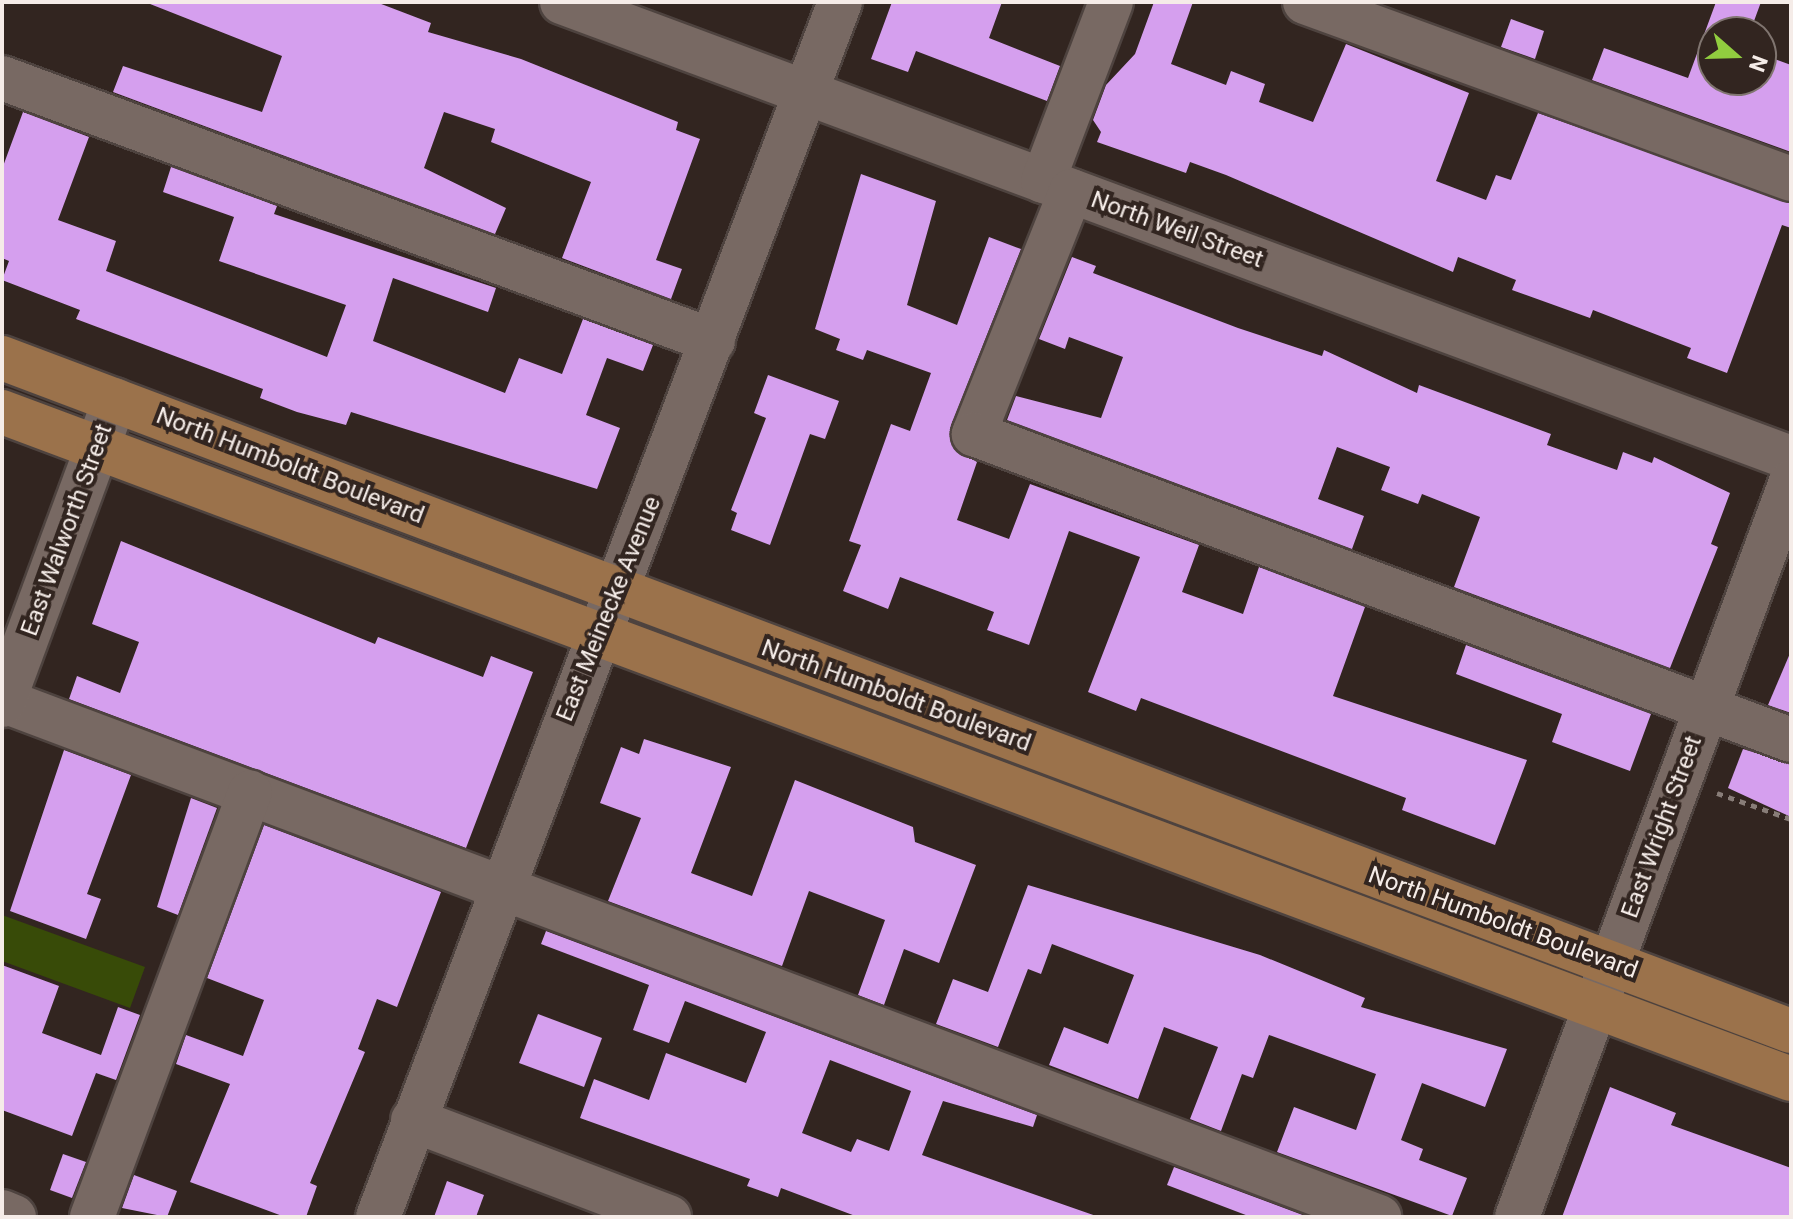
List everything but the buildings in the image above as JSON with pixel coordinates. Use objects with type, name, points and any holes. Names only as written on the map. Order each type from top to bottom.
[{"type":"main road","name":"North Humboldt Boulevard","points":[[2,358],[1791,1031]]},
{"type":"main road","name":"North Humboldt Boulevard","points":[[2,412],[1791,1079]]},
{"type":"street","name":"North Weil Street","points":[[562,2],[1791,458]]},
{"type":"street","name":"East Meinecke Avenue","points":[[378,1217],[501,885],[618,589],[840,2]]},
{"type":"street","points":[[1111,2],[1057,186],[974,434],[1791,740]]},
{"type":"street","points":[[1305,2],[1791,179]]},
{"type":"street","points":[[2,78],[713,341]]},
{"type":"street","name":"East Walworth Street","points":[[3,703],[115,400]]},
{"type":"street","name":"East Wright Street","points":[[1517,1217],[1791,482]]},
{"type":"street","points":[[3,703],[501,885],[1379,1217]]},
{"type":"street","points":[[92,1217],[250,792]]},
{"type":"street","points":[[413,1120],[669,1217]]},
{"type":"street","points":[[2,1212],[14,1217]]},
{"type":"path","points":[[1713,792],[1791,819]]},
{"type":"green space","points":[[2,915],[145,967],[130,1008],[2,961]]}]
